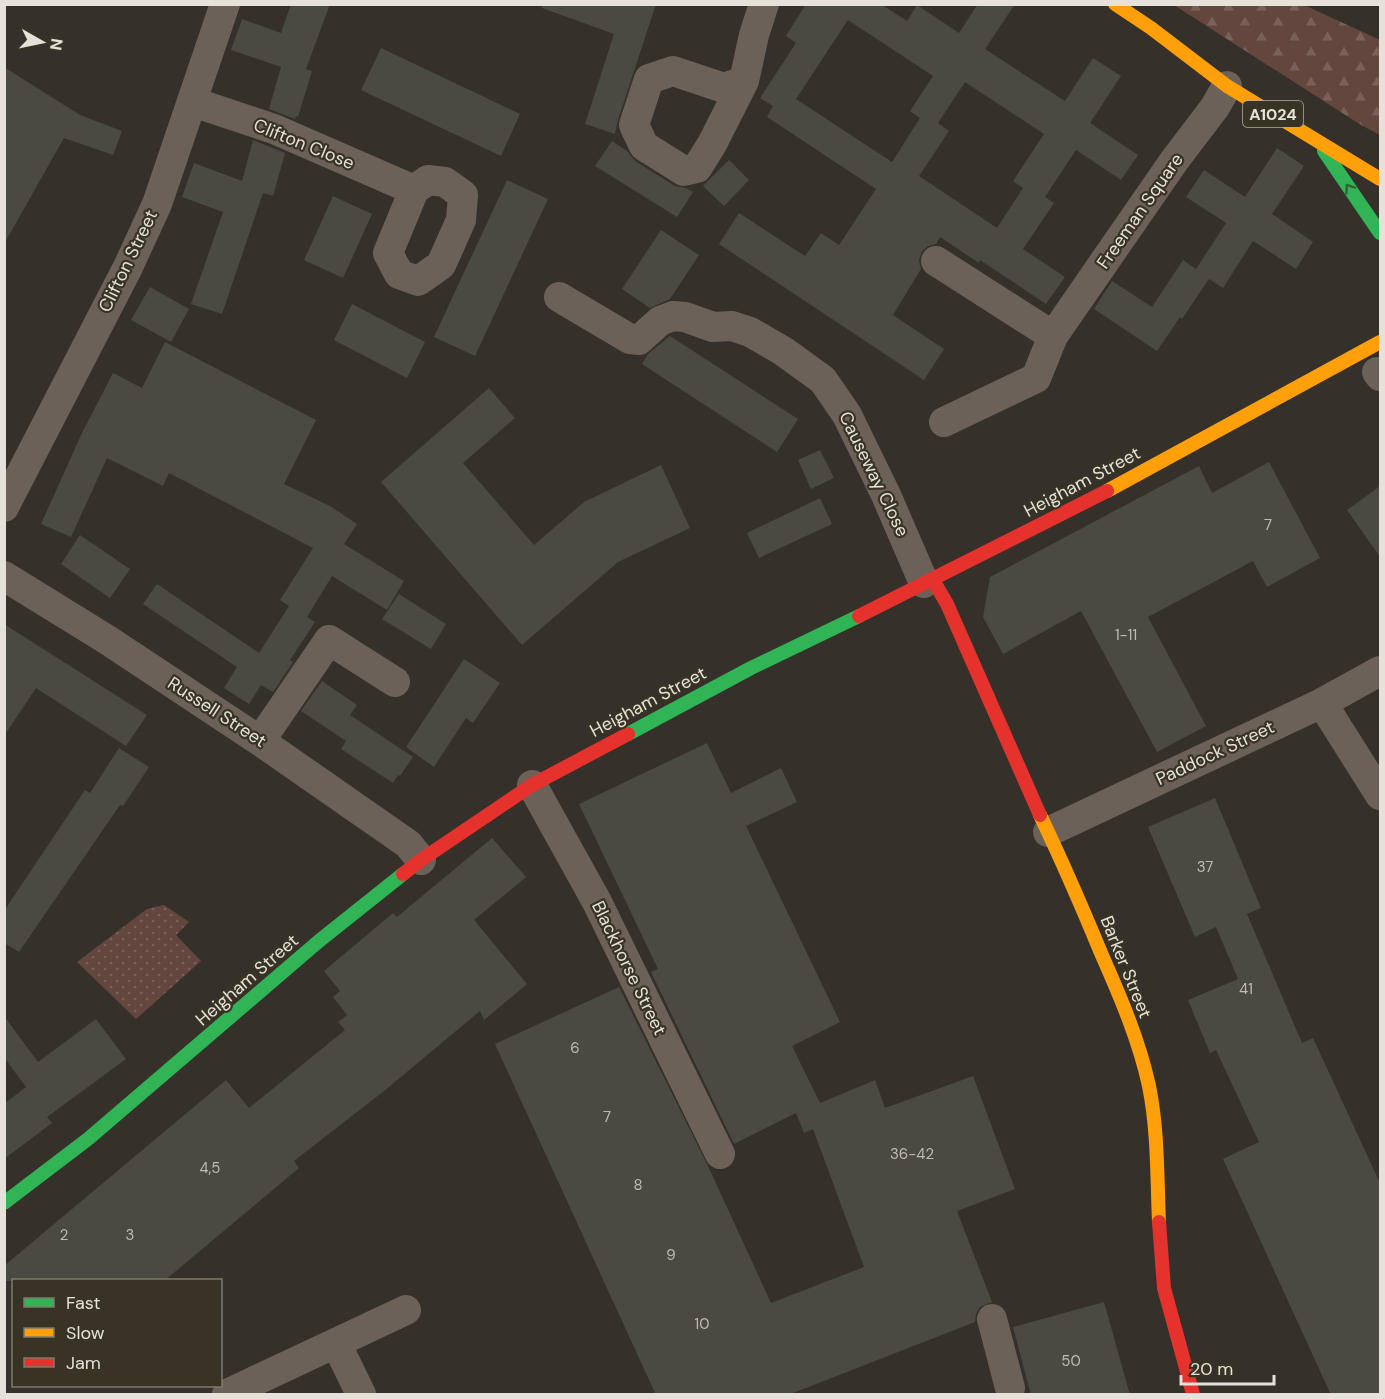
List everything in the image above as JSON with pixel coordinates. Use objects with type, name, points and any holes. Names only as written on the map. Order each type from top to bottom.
[{"type":"street","name":"Clifton Street","points":[[4,507],[128,267],[157,204],[225,4]]},
{"type":"street","points":[[744,81],[754,35],[764,4]]},
{"type":"street","name":"A1024","points":[[1115,4],[1151,28],[1227,86],[1380,179]]},
{"type":"street","name":"Freeman Square","points":[[944,422],[1036,378],[1053,336],[1227,86]]},
{"type":"street","name":"Clifton Close","points":[[193,102],[274,129],[414,190]]},
{"type":"street","name":"A1024","points":[[1318,142],[1380,233]]},
{"type":"street","points":[[936,261],[1053,336]]},
{"type":"street","name":"Causeway Close","points":[[559,297],[630,339],[639,340],[660,321],[673,316],[684,317],[713,327],[732,326],[750,332],[783,351],[823,380],[847,416],[928,581]]},
{"type":"street","name":"Heigham Street","points":[[4,1203],[88,1139],[319,941],[421,860],[532,785],[751,668],[1121,484],[1380,342]]},
{"type":"street","name":"Russell Street","points":[[4,576],[106,639],[260,741],[408,844],[421,860]]},
{"type":"street","name":"Barker Street","points":[[928,581],[947,604],[1115,985],[1139,1049],[1149,1087],[1156,1139],[1164,1288],[1193,1395]]},
{"type":"street","points":[[260,741],[329,640],[395,682]]},
{"type":"street","name":"Paddock Street","points":[[1048,832],[1322,703],[1380,671]]},
{"type":"street","points":[[1322,703],[1380,795]]},
{"type":"street","name":"Blackhorse Street","points":[[532,785],[597,902],[720,1154]]},
{"type":"street","points":[[227,1395],[406,1310]]},
{"type":"street","points":[[992,1319],[1005,1392]]},
{"type":"street","points":[[336,1343],[361,1395]]},
{"type":"green space","points":[[1174,5],[1304,5],[1380,40],[1380,135],[1361,125]]},
{"type":"green space","points":[[164,905],[189,922],[176,935],[201,961],[136,1019],[77,962],[147,909]]},
{"type":"building","points":[[291,4],[330,4],[306,69],[312,71],[298,117],[296,116],[295,119],[269,109],[281,67],[231,50],[242,19],[281,33]]},
{"type":"building","points":[[542,4],[656,4],[615,134],[585,124],[614,34],[542,8]]},
{"type":"building","points":[[806,4],[881,4],[907,21],[917,5],[959,33],[978,4],[1015,4],[985,49],[1065,101],[1093,58],[1121,76],[1090,123],[1138,155],[1121,180],[1076,150],[1045,197],[1054,203],[1023,249],[1065,277],[1046,304],[980,260],[979,263],[940,237],[936,244],[922,251],[919,260],[921,269],[893,315],[944,349],[924,380],[719,244],[739,213],[805,256],[821,233],[839,245],[876,189],[767,117],[773,106],[760,98],[796,43],[786,36]],"holes":[[[848,20],[933,76],[910,111],[920,118],[892,162],[796,99]],[[965,82],[1044,134],[1013,181],[1023,188],[997,228],[919,176],[949,131],[938,123]]]},
{"type":"building","points":[[381,48],[520,114],[501,156],[361,90]]},
{"type":"building","points":[[4,67],[80,115],[122,131],[113,155],[64,138],[4,244]]},
{"type":"building","points":[[253,140],[285,153],[273,196],[263,193],[222,314],[191,304],[223,212],[182,197],[194,163],[242,181]]},
{"type":"building","points":[[612,141],[627,151],[635,161],[675,186],[693,192],[677,217],[595,166]]},
{"type":"building","points":[[1277,148],[1304,166],[1272,214],[1313,242],[1296,269],[1253,241],[1223,288],[1209,279],[1157,351],[1094,309],[1112,281],[1152,307],[1183,260],[1196,269],[1226,223],[1186,197],[1204,170],[1245,197]]},
{"type":"building","points":[[729,160],[749,180],[724,206],[703,186]]},
{"type":"building","points":[[507,180],[548,199],[475,356],[434,337]]},
{"type":"building","points":[[333,196],[372,214],[343,278],[304,260]]},
{"type":"building","points":[[661,230],[699,255],[670,299],[650,308],[622,289]]},
{"type":"building","points":[[150,287],[189,309],[171,342],[131,320]]},
{"type":"building","points":[[352,304],[425,342],[407,378],[334,340]]},
{"type":"building","points":[[670,336],[798,419],[777,452],[642,364],[648,354]]},
{"type":"building","points":[[165,342],[316,420],[284,484],[330,506],[357,524],[344,544],[404,581],[387,610],[332,576],[307,617],[315,622],[290,660],[293,662],[273,692],[261,685],[249,704],[224,688],[237,667],[143,604],[157,584],[259,653],[289,606],[280,600],[313,548],[169,473],[163,486],[107,458],[71,537],[41,524],[82,433],[113,373],[142,388]]},
{"type":"building","points":[[489,388],[515,418],[463,463],[534,545],[584,502],[661,465],[690,528],[618,562],[522,645],[381,482]]},
{"type":"building","points":[[820,450],[834,478],[811,489],[798,460]]},
{"type":"building","points":[[1269,462],[1320,558],[1267,587],[1253,561],[1148,617],[1206,726],[1157,752],[1081,611],[1003,654],[983,617],[990,577],[1199,466],[1212,493]]},
{"type":"building","points":[[1380,486],[1380,557],[1347,510]]},
{"type":"building","points":[[820,498],[832,524],[759,558],[747,533]]},
{"type":"building","points":[[80,535],[130,569],[110,598],[61,564]]},
{"type":"building","points":[[399,594],[446,624],[431,649],[382,619]]},
{"type":"building","points":[[4,624],[147,715],[126,746],[36,688],[4,736]]},
{"type":"building","points":[[464,659],[500,683],[473,723],[466,718],[434,767],[406,747]]},
{"type":"building","points":[[322,681],[357,705],[350,715],[413,757],[393,783],[341,749],[346,741],[301,711]]},
{"type":"building","points":[[707,743],[731,793],[781,768],[797,802],[746,826],[840,1022],[792,1046],[820,1103],[875,1080],[885,1108],[973,1076],[1015,1189],[957,1211],[992,1302],[980,1307],[975,1322],[788,1395],[656,1395],[495,1044],[619,987],[708,1166],[771,1303],[864,1267],[813,1129],[804,1133],[796,1113],[734,1144],[651,972],[658,969],[579,804]]},
{"type":"building","points":[[119,748],[149,767],[123,806],[120,805],[19,952],[4,943],[4,911],[85,790],[90,793]]},
{"type":"building","points":[[1215,798],[1261,908],[1247,914],[1302,1043],[1313,1038],[1380,1183],[1380,1395],[1331,1395],[1223,1159],[1259,1142],[1216,1050],[1210,1053],[1188,1000],[1238,979],[1216,927],[1195,937],[1148,827]]},
{"type":"building","points":[[492,838],[526,877],[474,920],[527,984],[484,1020],[480,1011],[384,1091],[294,1161],[299,1168],[166,1279],[12,1279],[12,1281],[4,1281],[4,1266],[226,1080],[249,1108],[345,1030],[338,1022],[347,1015],[333,997],[340,991],[324,971],[393,913],[397,917]]},
{"type":"building","points":[[4,1016],[38,1062],[96,1019],[126,1059],[47,1117],[52,1123],[4,1159],[4,1104],[26,1087],[4,1057]]},
{"type":"building","points":[[1104,1302],[1130,1395],[1031,1395],[1013,1327]]},
{"type":"traffic: fast","points":[[1324,151],[1380,233]]},
{"type":"traffic: fast","points":[[628,734],[751,668],[859,616]]},
{"type":"traffic: fast","points":[[4,1203],[88,1139],[319,941],[403,874]]},
{"type":"traffic: slow","points":[[1115,4],[1151,28],[1227,86],[1380,179]]},
{"type":"traffic: slow","points":[[1107,491],[1380,342]]},
{"type":"traffic: slow","points":[[1040,815],[1115,985],[1140,1052],[1149,1086],[1154,1119],[1159,1222]]},
{"type":"traffic: jam","points":[[859,616],[1107,491]]},
{"type":"traffic: jam","points":[[933,580],[947,604],[1040,815]]},
{"type":"traffic: jam","points":[[403,874],[532,785],[628,734]]},
{"type":"traffic: jam","points":[[1159,1222],[1164,1288],[1193,1394]]}]
